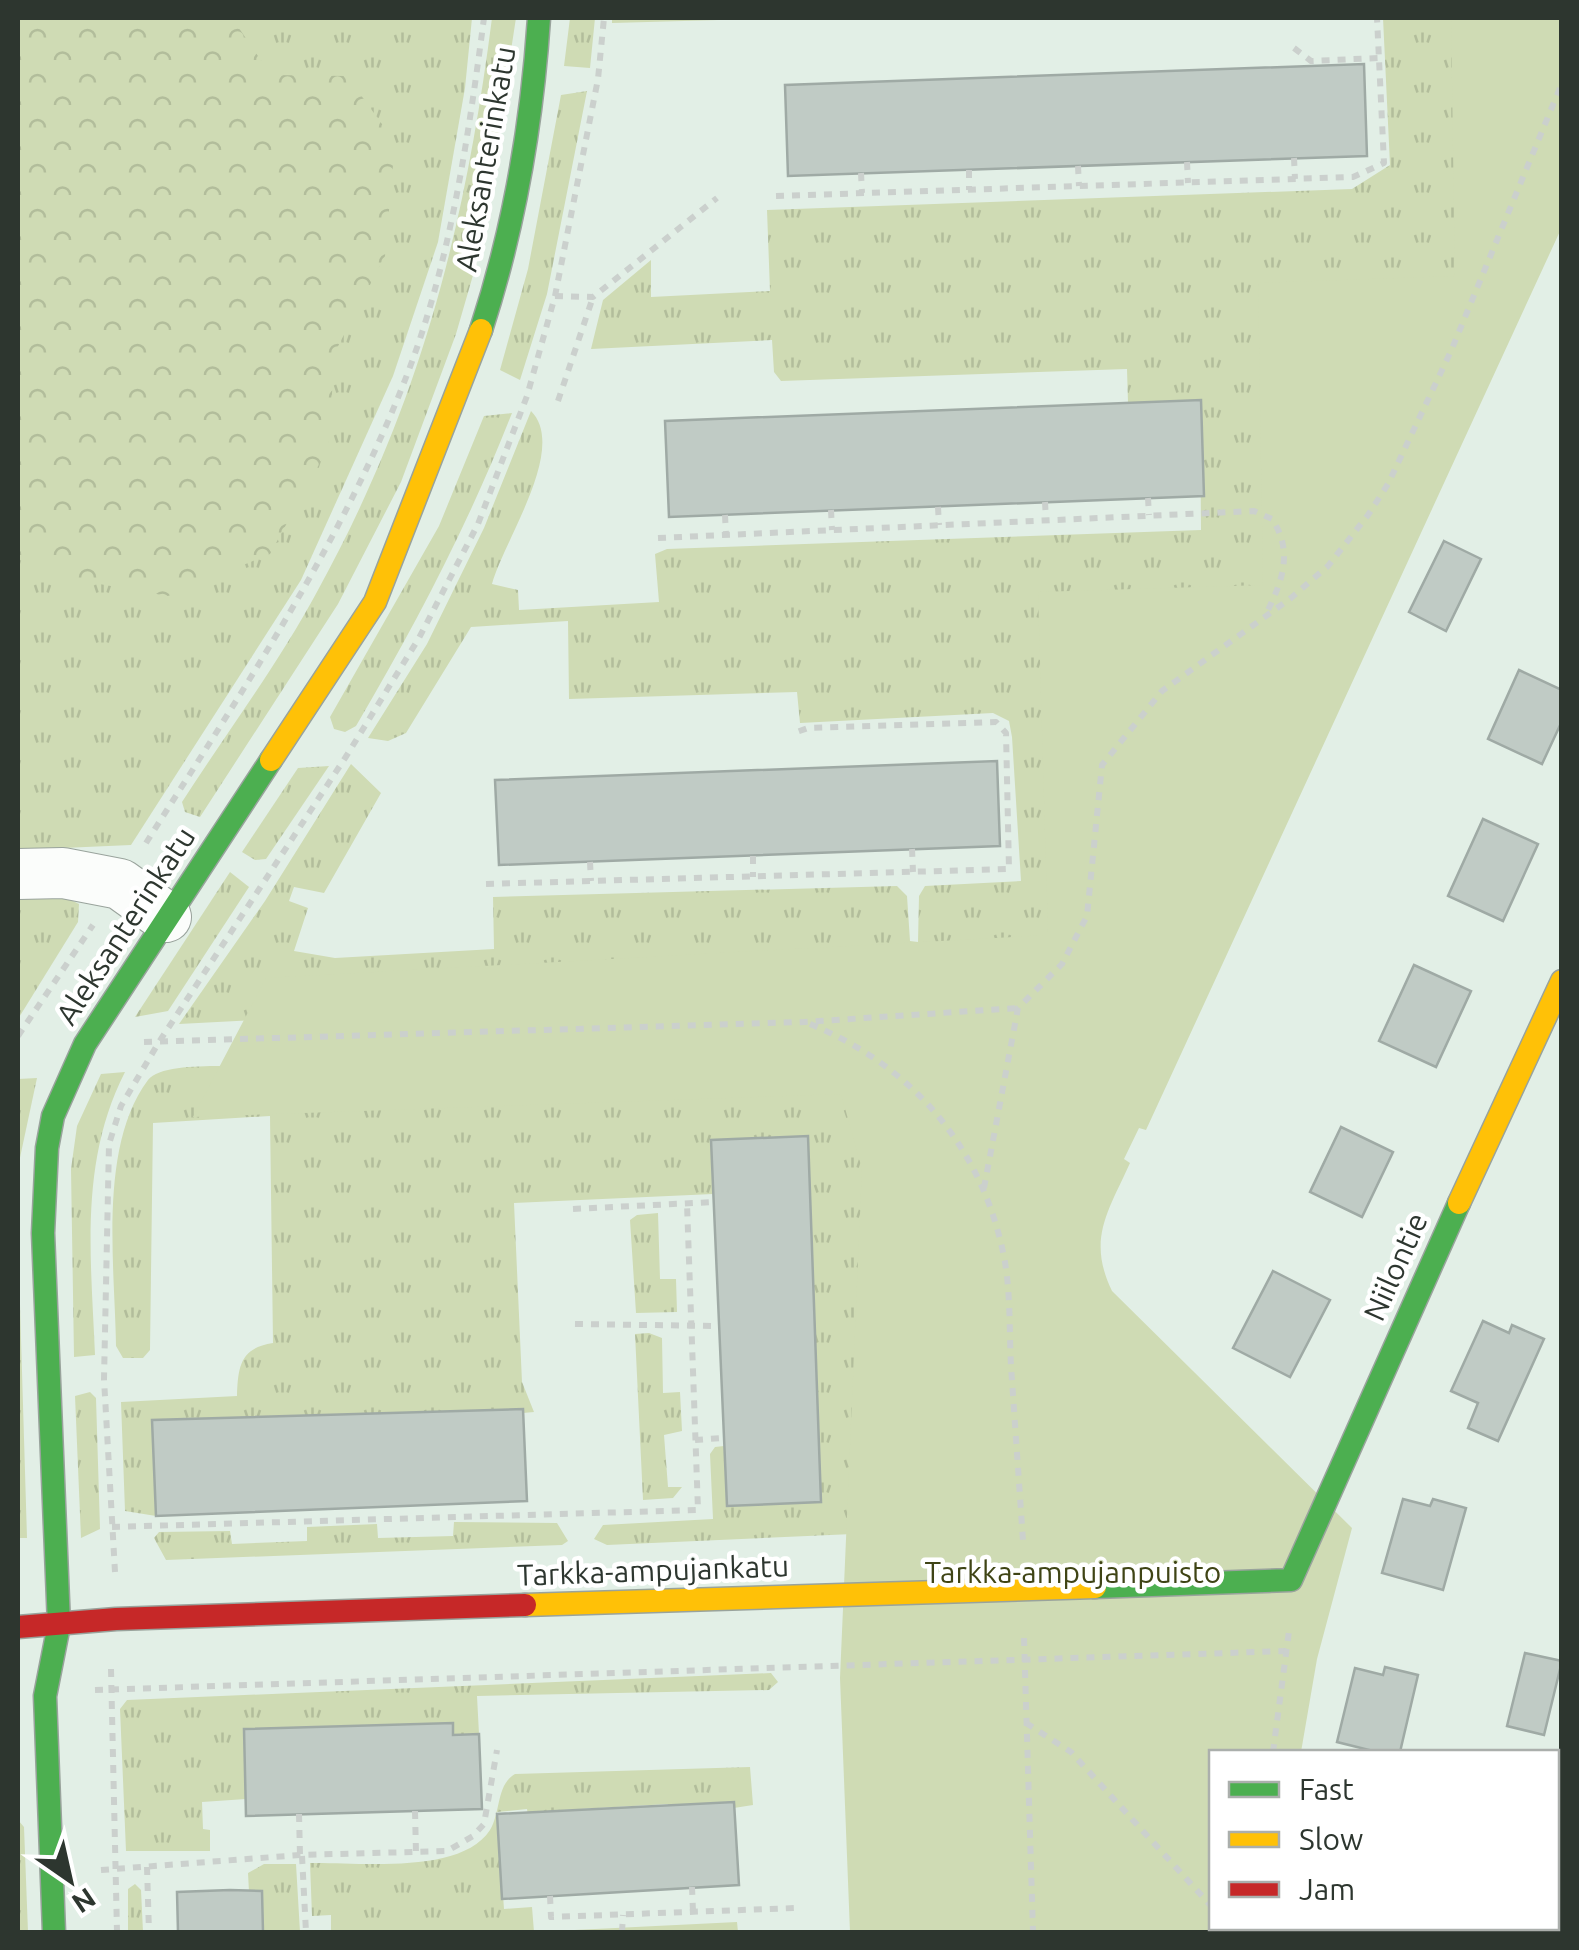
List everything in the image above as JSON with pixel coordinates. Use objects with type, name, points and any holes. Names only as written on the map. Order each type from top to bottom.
[{"type":"street","name":"Aleksanterinkatu","points":[[54,1932],[45,1696],[59,1626],[43,1232],[46,1148],[65,1081],[166,917],[375,602],[464,384],[504,260],[534,92],[539,18]]},
{"type":"street","points":[[18,874],[63,873],[120,884],[166,917]]},
{"type":"street","name":"Niilontie","points":[[1291,1580],[1420,1287],[1562,981]]},
{"type":"street","name":"Tarkka-ampujankatu","points":[[18,1627],[116,1620],[1291,1580]]},
{"type":"path","points":[[120,884],[309,586],[405,382],[446,246],[484,18]]},
{"type":"path","points":[[118,1932],[109,1689],[116,1620],[104,1379],[108,1144],[120,1106],[418,638],[478,524],[527,396],[555,296],[598,79],[604,18]]},
{"type":"path","points":[[776,196],[1354,177],[1384,162],[1376,18]]},
{"type":"path","points":[[1294,48],[1311,61],[1378,58]]},
{"type":"path","points":[[984,1188],[1018,1008],[1062,964],[1088,916],[1102,765],[1162,690],[1264,618],[1328,566],[1388,484],[1451,351],[1562,83]]},
{"type":"path","points":[[1294,158],[1295,179]]},
{"type":"path","points":[[1187,162],[1188,182]]},
{"type":"path","points":[[1078,166],[1079,186]]},
{"type":"path","points":[[969,170],[969,190]]},
{"type":"path","points":[[862,174],[862,193]]},
{"type":"path","points":[[558,401],[593,297],[717,198]]},
{"type":"path","points":[[555,296],[593,297]]},
{"type":"path","points":[[1148,498],[1149,516]]},
{"type":"path","points":[[1045,502],[1046,520]]},
{"type":"path","points":[[938,506],[940,525]]},
{"type":"path","points":[[831,510],[832,530]]},
{"type":"path","points":[[658,538],[1266,514],[1279,530],[1285,548],[1280,585],[1264,618]]},
{"type":"path","points":[[725,515],[726,535]]},
{"type":"path","points":[[486,884],[1009,869],[1006,733],[1002,726],[982,720],[808,728],[794,733]]},
{"type":"path","points":[[912,849],[913,872]]},
{"type":"path","points":[[753,856],[754,876]]},
{"type":"path","points":[[590,862],[592,881]]},
{"type":"path","points":[[18,1036],[61,973]]},
{"type":"path","points":[[159,1042],[804,1022],[1018,1008]]},
{"type":"path","points":[[804,1022],[854,1042],[922,1095],[954,1136],[984,1188],[1004,1254],[1022,1588],[1034,1932]]},
{"type":"path","points":[[572,1209],[714,1202]]},
{"type":"path","points":[[112,1526],[698,1510],[687,1204]]},
{"type":"path","points":[[575,1324],[719,1326]]},
{"type":"path","points":[[696,1440],[724,1438]]},
{"type":"path","points":[[1273,1750],[1288,1651],[1291,1580]]},
{"type":"path","points":[[45,1696],[109,1689],[1288,1651]]},
{"type":"path","points":[[1024,1722],[1071,1752],[1209,1905]]},
{"type":"path","points":[[53,1873],[301,1856],[447,1852],[484,1824],[497,1750]]},
{"type":"path","points":[[415,1811],[416,1853]]},
{"type":"path","points":[[299,1814],[306,1932]]},
{"type":"path","points":[[147,1867],[150,1932]]},
{"type":"path","points":[[692,1887],[693,1912]]},
{"type":"path","points":[[550,1896],[551,1917],[796,1908]]},
{"type":"path","points":[[622,1932],[623,1915]]},
{"type":"green space","points":[[18,18],[472,18],[465,88],[438,242],[393,376],[301,580],[131,845],[18,850]]},
{"type":"green space","points":[[18,18],[124,18],[139,27],[182,18],[232,18],[271,75],[347,76],[395,142],[385,256],[335,352],[328,448],[270,554],[168,596],[65,578],[18,556]]},
{"type":"green space","points":[[492,18],[516,18],[480,251],[456,334],[401,482],[338,604],[200,817],[185,812],[182,802],[270,671],[318,590],[385,451],[434,312],[452,242],[468,170]]},
{"type":"green space","points":[[570,18],[595,18],[590,68],[564,66]]},
{"type":"green space","points":[[612,18],[789,18],[612,23]]},
{"type":"green space","points":[[1383,18],[1561,18],[1445,349],[1065,934],[256,1020],[179,1024],[265,901],[351,764],[381,793],[324,893],[294,887],[289,901],[308,908],[294,951],[335,958],[494,949],[493,897],[897,886],[907,896],[910,941],[918,942],[919,896],[925,886],[1021,881],[1012,737],[1009,721],[993,713],[800,723],[797,692],[569,699],[568,621],[471,627],[406,733],[388,741],[368,738],[427,644],[484,528],[531,411],[540,427],[538,470],[492,584],[518,590],[519,610],[659,602],[655,554],[667,549],[1201,530],[1200,400],[1128,403],[1127,369],[781,381],[774,372],[772,340],[591,349],[603,300],[651,260],[651,297],[770,291],[767,210],[1352,189],[1390,165]]},
{"type":"green space","name":"Tarkka-ampujanpuisto","points":[[1451,18],[1561,18],[1561,229],[1146,1130],[1139,1128],[1124,1159],[1130,1163],[1103,1226],[1101,1256],[1112,1291],[1352,1528],[1317,1659],[1301,1750],[1209,1750],[1209,1930],[1559,1930],[1561,1813],[1561,1932],[850,1932],[840,1678],[862,1169],[841,1094],[193,1117],[266,978],[1048,935],[1038,592],[1263,585],[1258,283],[1455,276]]},
{"type":"green space","points":[[587,91],[547,294],[520,380],[500,370],[528,269],[561,95]]},
{"type":"green space","points":[[512,413],[460,533],[378,688],[356,726],[345,732],[334,729],[330,717],[439,526],[484,416]]},
{"type":"green space","points":[[329,766],[266,859],[255,860],[242,852],[298,768]]},
{"type":"green space","points":[[230,872],[249,887],[168,1011],[135,1017]]},
{"type":"green space","points":[[18,892],[59,894],[79,904],[78,922],[18,1019]]},
{"type":"green space","points":[[773,1052],[892,1117],[989,1528],[607,1545],[594,1539],[603,1525],[713,1519],[710,1454],[715,1447],[724,1446],[727,1506],[821,1502],[800,1291],[814,1289],[812,1236],[797,1236],[810,1191],[808,1137],[712,1140],[713,1194],[514,1203],[522,1382],[534,1412],[523,1413],[522,1409],[152,1420],[156,1516],[125,1511],[121,1402],[237,1396],[238,1376],[247,1354],[273,1343],[270,1116],[153,1123],[150,1350],[143,1358],[123,1358],[116,1346],[116,1173],[132,1107],[155,1074],[196,1067]]},
{"type":"green space","points":[[125,1072],[110,1106],[94,1175],[91,1246],[95,1355],[74,1357],[71,1169],[77,1126],[101,1074]]},
{"type":"green space","points":[[37,1078],[18,1167],[18,1079]]},
{"type":"green space","points":[[658,1213],[660,1279],[676,1279],[677,1312],[636,1313],[630,1220],[637,1215]]},
{"type":"green space","points":[[18,1238],[27,1538],[18,1538]]},
{"type":"green space","points":[[649,1333],[662,1338],[663,1393],[680,1392],[682,1431],[664,1435],[668,1487],[682,1487],[673,1498],[643,1500],[635,1334]]},
{"type":"green space","points":[[90,1392],[96,1398],[100,1529],[81,1538],[75,1396]]},
{"type":"green space","points":[[454,1522],[557,1523],[568,1541],[562,1545],[166,1560],[154,1538],[159,1532],[230,1531],[232,1544],[307,1541],[307,1527],[377,1524],[378,1538],[453,1536]]},
{"type":"green space","points":[[771,1673],[778,1682],[769,1690],[477,1696],[479,1734],[453,1735],[452,1723],[423,1723],[423,1735],[386,1725],[244,1729],[246,1799],[202,1802],[203,1829],[210,1830],[210,1851],[126,1851],[120,1709],[127,1700]]},
{"type":"green space","points":[[750,1767],[753,1805],[670,1818],[668,1804],[562,1810],[529,1823],[527,1809],[497,1812],[504,1909],[532,1907],[534,1932],[331,1932],[331,1915],[312,1916],[310,1863],[408,1863],[457,1854],[476,1844],[490,1830],[505,1785],[515,1774]]},
{"type":"green space","points":[[18,1820],[24,1827],[28,1932],[18,1932]]},
{"type":"green space","points":[[264,1864],[296,1864],[300,1932],[263,1932],[262,1892],[249,1892],[248,1873]]},
{"type":"green space","points":[[135,1884],[141,1890],[143,1932],[128,1932],[128,1889]]},
{"type":"green space","points":[[737,1922],[738,1932],[534,1932]]},
{"type":"building","points":[[1364,64],[1367,156],[788,176],[785,85]]},
{"type":"building","points":[[1201,400],[1204,496],[669,517],[665,421]]},
{"type":"building","points":[[1444,541],[1481,559],[1446,631],[1409,612]]},
{"type":"building","points":[[1519,670],[1562,690],[1562,721],[1542,764],[1488,739]]},
{"type":"building","points":[[997,761],[1000,846],[499,865],[495,780]]},
{"type":"building","points":[[1483,819],[1538,844],[1503,921],[1448,896]]},
{"type":"building","points":[[1414,965],[1471,991],[1436,1067],[1379,1041]]},
{"type":"building","points":[[1341,1127],[1393,1152],[1362,1217],[1310,1192]]},
{"type":"building","points":[[808,1136],[821,1502],[727,1506],[711,1140]]},
{"type":"building","points":[[1273,1271],[1330,1300],[1290,1377],[1233,1348]]},
{"type":"building","points":[[1483,1321],[1509,1333],[1512,1325],[1544,1339],[1498,1441],[1468,1428],[1478,1403],[1451,1391]]},
{"type":"building","points":[[523,1409],[527,1501],[156,1516],[152,1420]]},
{"type":"building","points":[[1403,1499],[1430,1506],[1433,1499],[1466,1508],[1443,1590],[1382,1573]]},
{"type":"building","points":[[1525,1653],[1562,1661],[1544,1735],[1507,1726]]},
{"type":"building","points":[[1385,1667],[1418,1675],[1400,1750],[1369,1750],[1337,1742],[1355,1668],[1383,1675]]},
{"type":"building","points":[[453,1723],[453,1735],[479,1734],[482,1809],[246,1816],[244,1729]]},
{"type":"building","points":[[734,1802],[739,1885],[502,1899],[497,1814]]},
{"type":"building","points":[[262,1891],[263,1932],[178,1932],[177,1892]]},
{"type":"traffic: fast","points":[[481,330],[520,176],[539,18]]},
{"type":"traffic: fast","points":[[54,1932],[45,1696],[59,1625],[43,1233],[47,1148],[53,1116],[85,1044],[271,760]]},
{"type":"traffic: fast","points":[[1095,1587],[1291,1580],[1459,1203]]},
{"type":"traffic: slow","points":[[271,760],[375,602],[481,330]]},
{"type":"traffic: slow","points":[[1459,1203],[1562,981]]},
{"type":"traffic: slow","points":[[525,1605],[1095,1587]]},
{"type":"traffic: jam","points":[[18,1627],[116,1619],[525,1605]]}]
